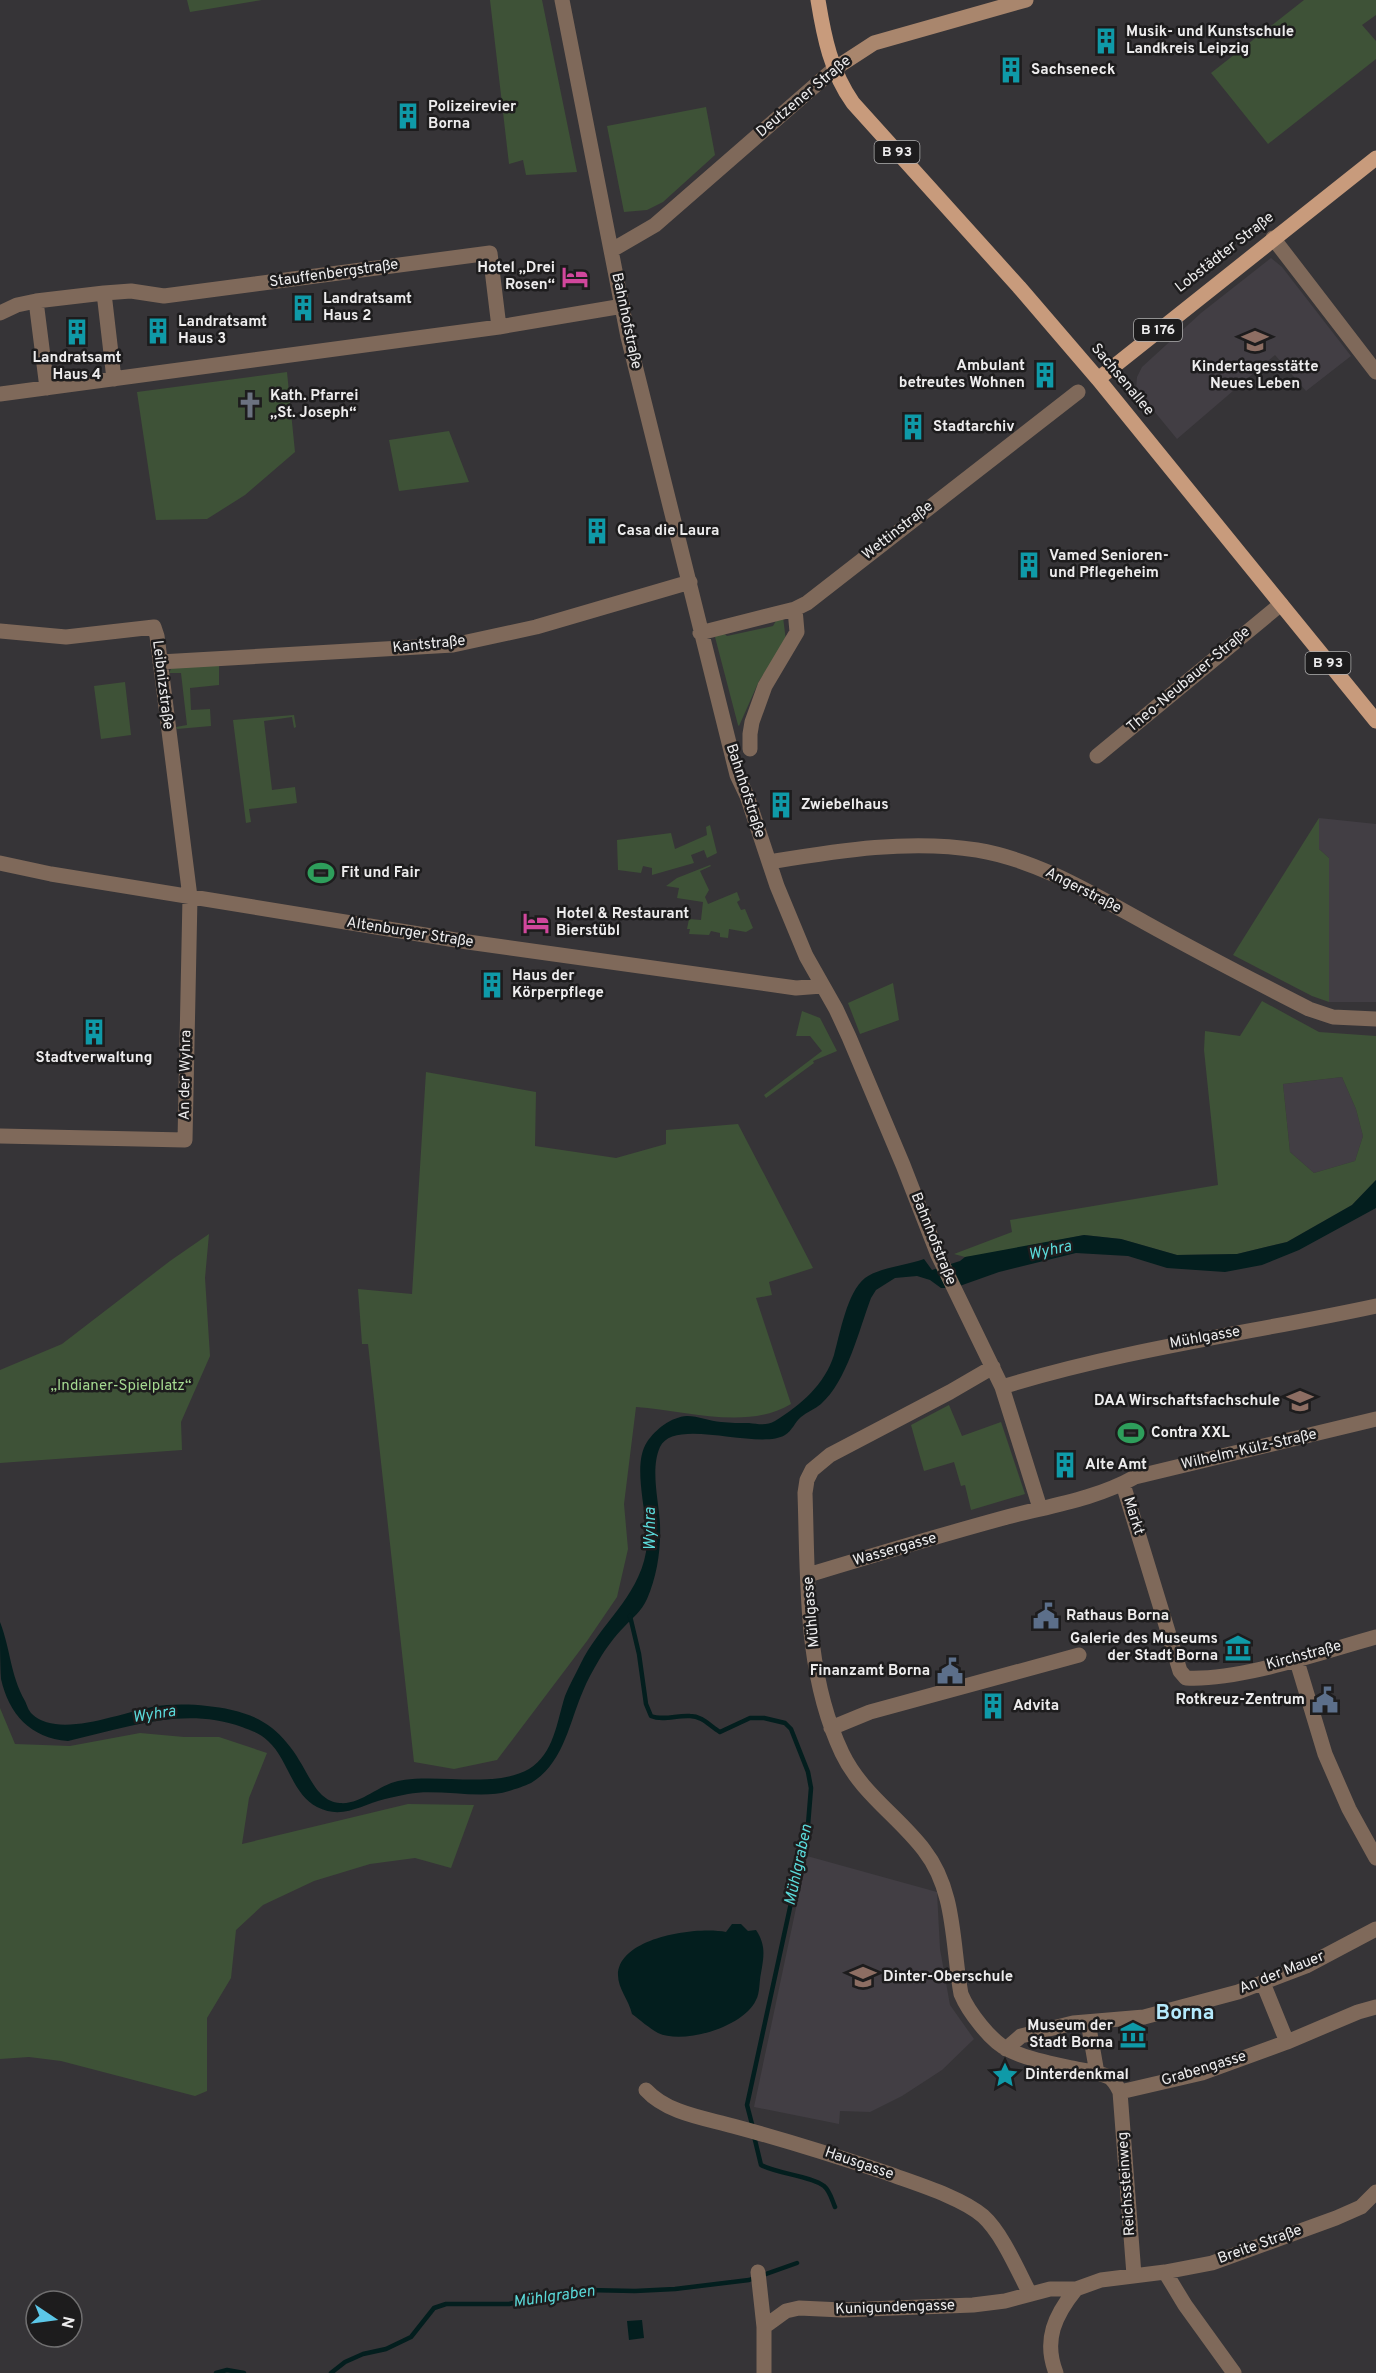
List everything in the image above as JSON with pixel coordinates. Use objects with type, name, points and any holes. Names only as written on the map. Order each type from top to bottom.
[{"type":"main road","name":"B 93","points":[[818,0],[826,47],[834,69]]},
{"type":"main road","name":"Deutzener Straße","points":[[834,69],[874,43],[1026,0]]},
{"type":"main road","name":"Sachsenallee","points":[[834,69],[848,97],[864,117],[1019,287],[1098,379],[1376,720]]},
{"type":"main road","name":"Lobstädter Straße","points":[[1098,379],[1376,158]]},
{"type":"street","name":"Bahnhofstraße","points":[[562,0],[628,337],[737,775],[747,796],[769,862],[806,956],[849,1037],[938,1256],[1002,1386],[1040,1508]]},
{"type":"street","name":"Deutzener Straße","points":[[612,250],[655,225],[834,69]]},
{"type":"street","points":[[1273,238],[1376,372]]},
{"type":"street","name":"Stauffenbergstraße","points":[[0,313],[17,305],[36,301],[130,291],[153,296],[174,295],[490,253],[499,327]]},
{"type":"street","points":[[104,293],[114,379]]},
{"type":"street","points":[[36,301],[47,388]]},
{"type":"street","points":[[0,394],[499,327],[623,306]]},
{"type":"street","name":"Wettinstraße","points":[[700,633],[795,609],[818,596],[849,568],[1078,392]]},
{"type":"street","name":"Kantstraße","points":[[160,662],[453,645],[536,627],[690,582]]},
{"type":"street","name":"Theo-Neubauer-Straße","points":[[1097,756],[1281,604]]},
{"type":"street","points":[[750,749],[752,722],[765,686],[797,632],[795,609]]},
{"type":"street","name":"Leibnizstraße","points":[[0,631],[66,637],[144,626],[154,627],[189,897]]},
{"type":"street","name":"Angerstraße","points":[[769,862],[887,846],[954,847],[1004,855],[1057,876],[1309,1009],[1333,1017],[1376,1019]]},
{"type":"street","name":"Altenburger Straße","points":[[0,863],[189,897],[571,957],[796,988],[822,986]]},
{"type":"street","name":"An der Wyhra","points":[[0,1136],[185,1140],[189,897]]},
{"type":"street","name":"Mühlgasse","points":[[1002,1386],[1131,1353],[1376,1306]]},
{"type":"street","name":"Mühlgasse","points":[[993,1366],[950,1392],[830,1455],[812,1470],[807,1480],[805,1493],[809,1603],[820,1690],[831,1728],[843,1755],[863,1786],[916,1840],[930,1858],[948,1899],[961,1994],[980,2024],[1006,2049]]},
{"type":"street","name":"Wilhelm-Külz-Straße","points":[[1123,1484],[1134,1478],[1166,1469],[1376,1419]]},
{"type":"street","name":"Markt","points":[[981,1524],[1123,1484],[1180,1671],[1186,1678],[1196,1678]]},
{"type":"street","name":"Wassergasse","points":[[808,1575],[981,1524]]},
{"type":"street","name":"Kirchstraße","points":[[1196,1678],[1248,1670],[1376,1637]]},
{"type":"street","points":[[831,1728],[870,1712],[1079,1655]]},
{"type":"street","points":[[1296,1659],[1325,1754],[1349,1809],[1376,1858]]},
{"type":"street","name":"An der Mauer","points":[[1006,2049],[1021,2036],[1072,2023],[1144,2017],[1263,1983],[1306,1966],[1376,1929]]},
{"type":"street","points":[[1263,1983],[1287,2042]]},
{"type":"street","name":"Grabengasse","points":[[1120,2092],[1202,2073],[1376,2007]]},
{"type":"street","points":[[1088,2022],[1097,2073]]},
{"type":"street","points":[[1006,2049],[1027,2057],[1097,2073],[1115,2082],[1120,2092]]},
{"type":"street","name":"Hausgasse","points":[[646,2090],[657,2102],[700,2117],[818,2150],[916,2183],[983,2216],[997,2234],[1030,2294]]},
{"type":"street","name":"Reichssteinweg","points":[[1120,2092],[1134,2275]]},
{"type":"street","name":"Breite Straße","points":[[1076,2289],[1101,2280],[1212,2263],[1336,2218],[1361,2207],[1376,2192]]},
{"type":"street","points":[[1165,2272],[1185,2306],[1234,2373]]},
{"type":"street","points":[[759,2278],[764,2327],[764,2373]]},
{"type":"street","name":"Kunigundengasse","points":[[764,2327],[786,2311],[799,2308],[842,2310],[973,2305],[1061,2288],[1076,2289]]},
{"type":"street","points":[[1056,2373],[1050,2354],[1050,2338],[1055,2319],[1076,2289]]},
{"type":"shaded area","name":"Kindertagesstätte Neues Leben","points":[[1271,258],[1282,267],[1351,356],[1306,391],[1275,355],[1177,439],[1136,389],[1137,377],[1142,367],[1201,313]]},
{"type":"shaded area","points":[[1319,818],[1376,824],[1376,1002],[1329,1002],[1329,858],[1319,849]]},
{"type":"shaded area","points":[[1342,1077],[1356,1109],[1363,1136],[1355,1161],[1314,1173],[1290,1152],[1283,1084]]},
{"type":"shaded area","name":"Dinter-Oberschule","points":[[807,1856],[937,1892],[940,1949],[950,2005],[974,2039],[942,2070],[902,2096],[870,2112],[840,2111],[839,2124],[754,2107]]},
{"type":"green space","points":[[187,0],[262,0],[190,12]]},
{"type":"green space","points":[[490,0],[542,0],[577,172],[526,175],[523,160],[509,164]]},
{"type":"green space","points":[[1304,0],[1376,0],[1376,15],[1362,25],[1376,41],[1376,59],[1268,144],[1211,73]]},
{"type":"green space","points":[[706,107],[715,155],[663,202],[647,210],[624,212],[607,126]]},
{"type":"green space","points":[[287,372],[295,452],[245,495],[207,519],[156,520],[137,392]]},
{"type":"green space","points":[[449,431],[469,482],[399,491],[389,440]]},
{"type":"green space","points":[[783,617],[786,641],[759,681],[739,726],[715,637],[722,632],[727,636],[773,626],[777,619]]},
{"type":"green space","points":[[219,665],[219,685],[190,688],[191,710],[210,709],[211,726],[177,729],[176,727],[187,725],[181,673],[169,673],[171,669],[177,666]]},
{"type":"green space","points":[[125,682],[131,735],[101,739],[94,686]]},
{"type":"green space","points":[[294,715],[296,727],[294,728],[292,717],[264,721],[272,790],[295,787],[297,803],[249,809],[251,822],[246,823],[233,720]]},
{"type":"green space","points":[[1319,818],[1319,849],[1329,858],[1329,1002],[1312,996],[1233,955]]},
{"type":"green space","points":[[710,825],[717,853],[707,858],[704,850],[691,855],[694,863],[652,875],[652,868],[643,866],[641,873],[618,870],[617,840],[671,833],[675,849],[707,835],[706,827]]},
{"type":"green space","points":[[710,865],[700,871],[709,890],[705,897],[708,904],[737,892],[740,900],[737,902],[741,910],[745,909],[753,928],[746,932],[729,929],[728,938],[720,937],[720,933],[711,931],[709,935],[689,934],[690,929],[687,929],[689,919],[701,920],[703,902],[677,898],[679,888],[666,886],[677,878]]},
{"type":"green space","points":[[893,983],[899,1020],[860,1034],[848,1003]]},
{"type":"green space","points":[[1262,1001],[1319,1032],[1376,1036],[1376,1180],[1352,1205],[1287,1242],[1237,1254],[1177,1255],[1121,1239],[1084,1235],[990,1254],[965,1257],[954,1254],[1012,1232],[1010,1220],[1218,1185],[1204,1050],[1205,1031],[1240,1036]],"holes":[[[1342,1077],[1356,1109],[1363,1136],[1355,1161],[1314,1173],[1290,1152],[1283,1084]]]},
{"type":"green space","points":[[802,1011],[820,1018],[837,1051],[813,1061],[814,1063],[766,1098],[764,1095],[822,1051],[810,1036],[796,1036]]},
{"type":"green space","points":[[426,1072],[536,1092],[535,1146],[616,1158],[666,1144],[666,1130],[738,1124],[813,1268],[769,1282],[772,1295],[756,1298],[791,1404],[773,1412],[735,1418],[636,1407],[624,1504],[628,1549],[617,1597],[587,1641],[497,1760],[454,1769],[414,1762],[368,1344],[362,1344],[358,1289],[412,1294]]},
{"type":"green space","name":"„Indianer-Spielplatz“","points":[[209,1234],[205,1278],[210,1356],[181,1422],[182,1450],[0,1463],[0,1370],[62,1344]]},
{"type":"green space","points":[[949,1405],[962,1436],[1001,1422],[1025,1494],[971,1510],[965,1485],[961,1486],[954,1462],[924,1471],[911,1425]]},
{"type":"green space","points":[[0,1708],[15,1744],[70,1746],[140,1733],[219,1737],[267,1753],[249,1798],[242,1844],[408,1804],[474,1805],[451,1868],[415,1858],[370,1864],[314,1881],[263,1905],[236,1930],[231,1978],[207,2018],[207,2091],[195,2096],[61,2061],[29,2057],[0,2059]]},
{"type":"water","name":"Wyhra","points":[[1376,1180],[1376,1208],[1299,1250],[1262,1265],[1225,1272],[1167,1268],[1128,1256],[1076,1253],[999,1272],[954,1288],[941,1288],[930,1280],[917,1276],[895,1278],[876,1290],[838,1382],[821,1404],[801,1417],[785,1435],[773,1439],[756,1439],[682,1434],[668,1438],[660,1447],[655,1475],[660,1543],[656,1572],[647,1599],[611,1642],[597,1664],[585,1687],[564,1742],[551,1765],[542,1775],[523,1786],[509,1791],[486,1794],[432,1792],[408,1794],[343,1812],[326,1811],[317,1807],[302,1794],[281,1757],[268,1741],[259,1734],[242,1727],[198,1718],[176,1719],[133,1725],[68,1741],[43,1735],[23,1722],[5,1692],[1,1679],[0,1622],[20,1691],[32,1714],[43,1721],[57,1724],[90,1722],[152,1707],[172,1705],[207,1706],[241,1712],[258,1719],[276,1731],[294,1751],[320,1793],[340,1803],[355,1801],[398,1781],[482,1779],[515,1775],[529,1769],[544,1755],[553,1736],[565,1696],[580,1665],[597,1637],[627,1597],[642,1568],[647,1539],[640,1466],[647,1442],[664,1424],[681,1417],[691,1416],[724,1422],[766,1424],[772,1423],[794,1408],[811,1393],[830,1366],[849,1303],[853,1293],[865,1278],[885,1269],[924,1259],[932,1270],[960,1261],[965,1257],[1084,1235],[1121,1239],[1177,1255],[1237,1254],[1287,1242],[1352,1205]]},
{"type":"water","points":[[732,1924],[741,1924],[748,1931],[756,1930],[763,1946],[758,1994],[749,2010],[739,2018],[712,2031],[682,2037],[658,2033],[632,2014],[618,1975],[621,1962],[631,1951],[645,1943],[680,1933],[726,1932]]},
{"type":"water","points":[[642,2320],[644,2338],[629,2340],[627,2321]]},
{"type":"waterway","name":"Mühlgraben","points":[[630,1616],[639,1654],[646,1704],[651,1716],[660,1718],[694,1716],[720,1732],[750,1718],[764,1718],[785,1723],[791,1729],[808,1772],[811,1788],[808,1825],[747,2105],[753,2128]]},
{"type":"waterway","name":"Mühlgraben","points":[[754,2136],[761,2165],[803,2177],[824,2186],[835,2207]]},
{"type":"waterway","name":"Mühlgraben","points":[[331,2373],[345,2362],[363,2354],[386,2349],[411,2337],[434,2308],[446,2304],[509,2304],[564,2292],[587,2290],[675,2289],[749,2280],[797,2263]]},
{"type":"waterway","name":"Mühlgraben","points":[[216,2373],[227,2370],[244,2373]]},
{"type":"place","name":"Musik- und Kunstschule Landkreis Leipzig","points":[[1106,41]]},
{"type":"place","name":"Sachseneck","points":[[1011,70]]},
{"type":"place","name":"Polizeirevier Borna","points":[[408,116]]},
{"type":"place","name":"Hotel „Drei Rosen“","points":[[575,277]]},
{"type":"place","name":"Landratsamt Haus 2","points":[[303,308]]},
{"type":"place","name":"Landratsamt Haus 3","points":[[158,331]]},
{"type":"place","name":"Landratsamt Haus 4","points":[[77,332]]},
{"type":"place","name":"Kindertagesstätte Neues Leben","points":[[1255,341]]},
{"type":"place","name":"Ambulant betreutes Wohnen","points":[[1045,375]]},
{"type":"place","name":"Kath. Pfarrei „St. Joseph“","points":[[250,405]]},
{"type":"place","name":"Stadtarchiv","points":[[913,427]]},
{"type":"place","name":"Casa die Laura","points":[[597,531]]},
{"type":"place","name":"Vamed Senioren- und Pflegeheim","points":[[1029,565]]},
{"type":"place","name":"Zwiebelhaus","points":[[781,805]]},
{"type":"place","name":"Fit und Fair","points":[[321,873]]},
{"type":"place","name":"Hotel & Restaurant Bierstübl","points":[[536,923]]},
{"type":"place","name":"Haus der Körperpflege","points":[[492,985]]},
{"type":"place","name":"Stadtverwaltung","points":[[94,1032]]},
{"type":"place","name":"DAA Wirschaftsfachschule","points":[[1300,1401]]},
{"type":"place","name":"Contra XXL","points":[[1131,1433]]},
{"type":"place","name":"Alte Amt","points":[[1065,1465]]},
{"type":"place","name":"Rathaus Borna","points":[[1046,1616]]},
{"type":"place","name":"Galerie des Museums der Stadt Borna","points":[[1238,1648]]},
{"type":"place","name":"Finanzamt Borna","points":[[950,1671]]},
{"type":"place","name":"Rotkreuz-Zentrum","points":[[1325,1700]]},
{"type":"place","name":"Advita","points":[[993,1706]]},
{"type":"place","name":"Dinter-Oberschule","points":[[863,1977]]},
{"type":"place","name":"Museum der Stadt Borna","points":[[1133,2035]]},
{"type":"place","name":"Dinterdenkmal","points":[[1005,2075]]},
{"type":"district","name":"Borna","points":[[1185,2013]]}]
